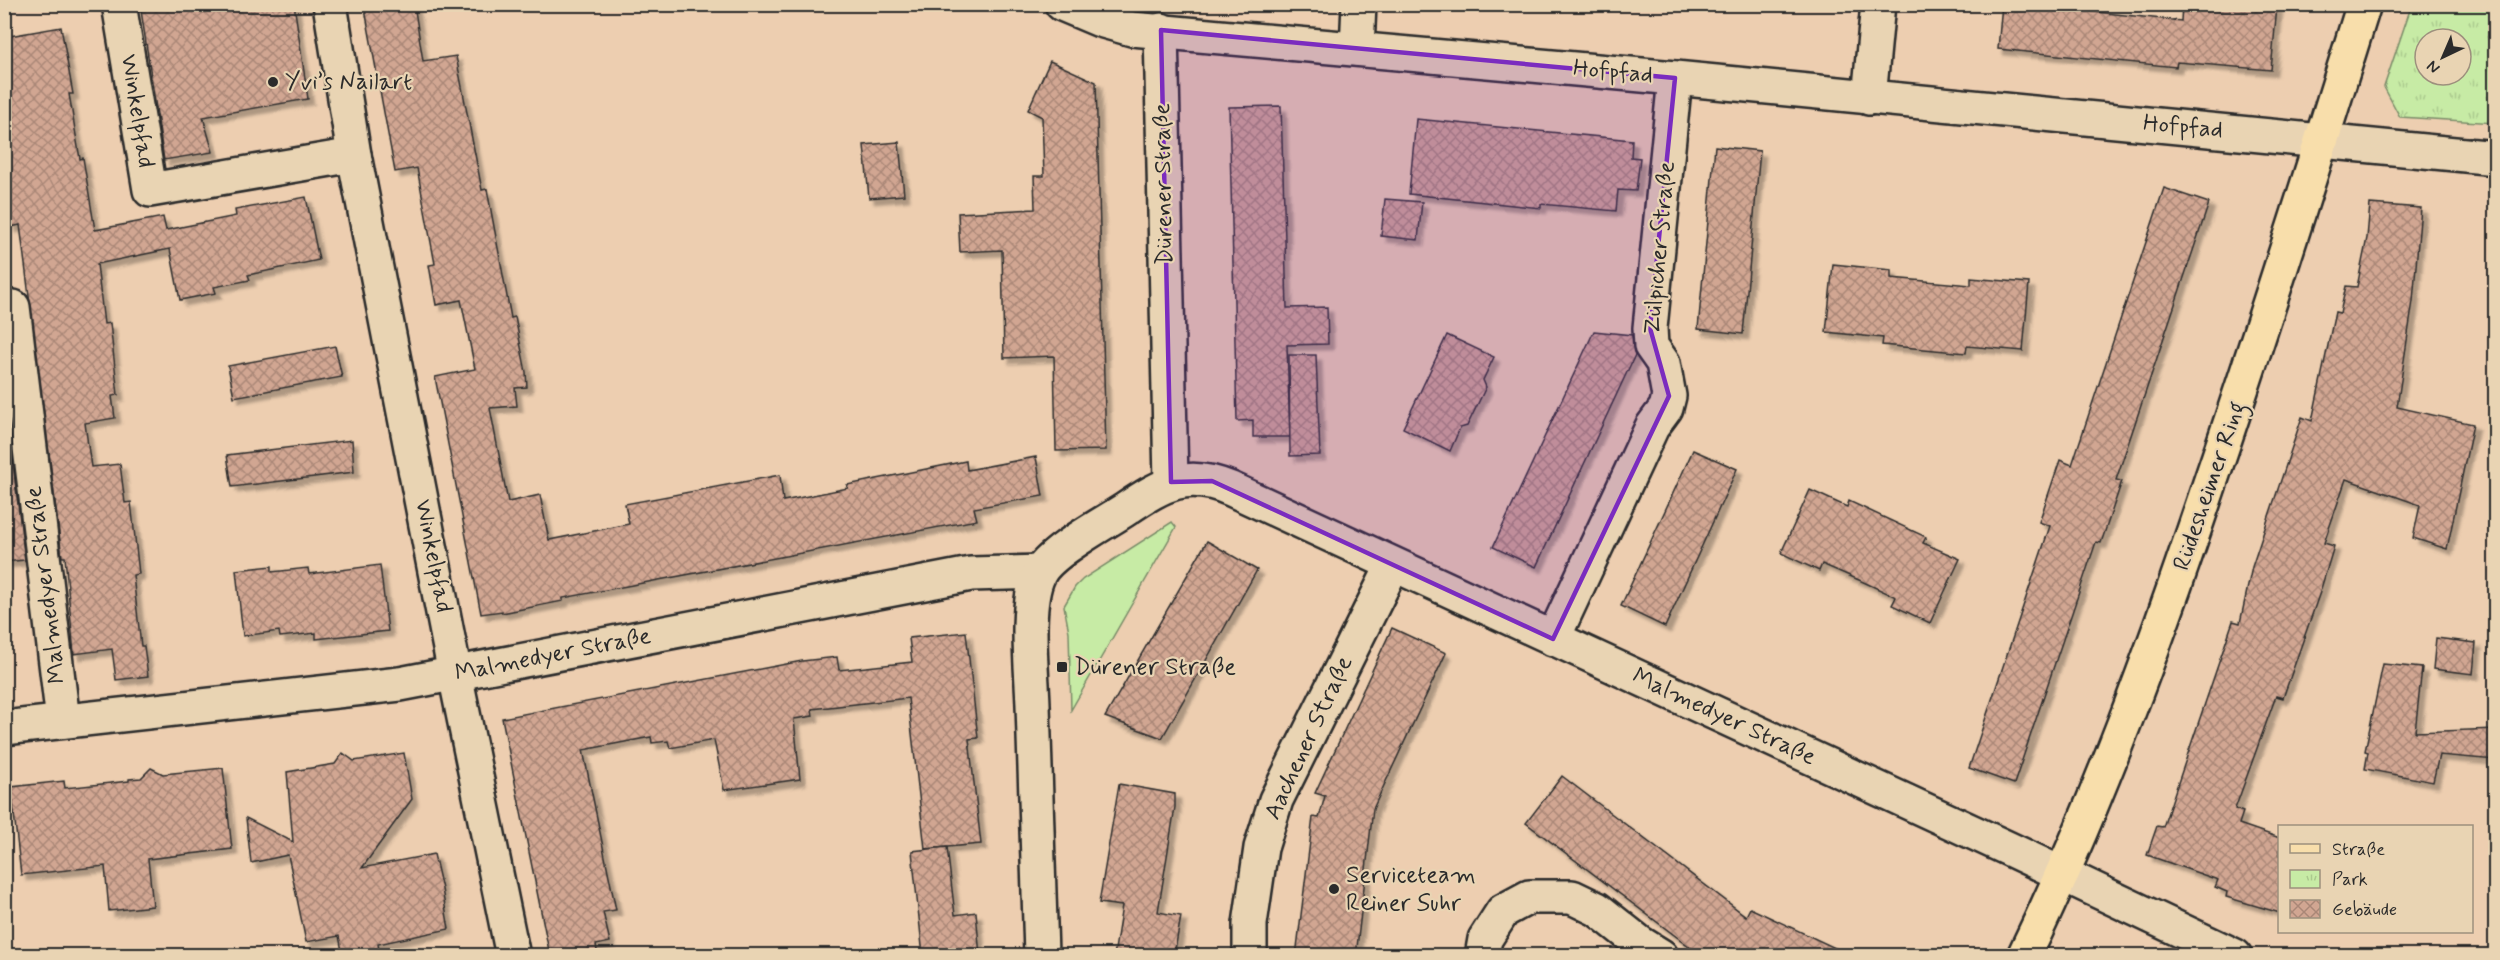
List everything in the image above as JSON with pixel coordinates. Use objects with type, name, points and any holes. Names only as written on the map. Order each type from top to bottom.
[{"type":"main road","name":"Rüdesheimer Ring","points":[[2024,956],[2063,874],[2159,634],[2267,316],[2364,4]]},
{"type":"street","name":"Winkelpfad","points":[[119,4],[150,190],[354,155]]},
{"type":"street","name":"Winkelpfad","points":[[330,4],[354,155],[455,674],[513,956]]},
{"type":"street","name":"Hofpfad","points":[[1062,4],[1114,25],[2496,158]]},
{"type":"street","points":[[1357,49],[1359,4]]},
{"type":"street","points":[[1869,98],[1878,4]]},
{"type":"street","name":"Dürener Straße","points":[[1161,30],[1171,482]]},
{"type":"street","name":"Zülpicher Straße","points":[[1553,639],[1652,427],[1666,408],[1669,396],[1663,363],[1651,346],[1650,328],[1675,78]]},
{"type":"street","name":"Malmedyer Straße","points":[[13,307],[63,721]]},
{"type":"street","name":"Malmedyer Straße","points":[[1171,482],[1212,481],[2063,874],[2235,956]]},
{"type":"street","points":[[1041,956],[1031,612],[1034,587],[1039,572],[1057,555],[1171,482]]},
{"type":"street","name":"Aachener Straße","points":[[1250,956],[1250,924],[1261,848],[1276,800],[1393,565]]},
{"type":"street","name":"Malmedyer Straße","points":[[4,728],[400,684],[971,574],[1039,572]]},
{"type":"street","points":[[1482,956],[1485,939],[1503,911],[1529,897],[1572,897],[1597,909],[1640,943],[1661,956]]},
{"type":"highlighted area","points":[[1161,30],[1675,78],[1650,328],[1669,396],[1553,639],[1212,481],[1171,482]]},
{"type":"green space","points":[[2412,4],[2495,5],[2495,123],[2400,117],[2384,87]]},
{"type":"green space","points":[[1172,522],[1176,527],[1071,710],[1069,632],[1064,606],[1075,587],[1083,579]]},
{"type":"building","points":[[140,4],[294,4],[308,99],[203,117],[213,152],[164,160]]},
{"type":"building","points":[[364,4],[414,4],[423,61],[456,56],[482,190],[487,189],[511,318],[515,317],[526,372],[527,387],[515,388],[517,406],[490,408],[508,502],[540,495],[549,540],[629,524],[625,504],[780,475],[783,501],[848,488],[847,485],[966,461],[967,470],[1036,457],[1043,496],[974,508],[977,520],[563,598],[563,601],[502,613],[502,611],[481,614],[435,377],[475,369],[461,300],[436,305],[429,265],[435,264],[417,168],[395,172]]},
{"type":"building","points":[[2002,4],[2070,4],[2069,9],[2181,21],[2182,4],[2251,4],[2277,7],[2271,70],[2177,62],[2176,67],[1998,49]]},
{"type":"building","points":[[61,27],[73,94],[69,94],[95,230],[163,217],[166,230],[236,216],[235,210],[306,197],[319,260],[248,275],[250,280],[214,287],[216,293],[180,300],[170,249],[97,264],[104,324],[110,323],[118,395],[112,396],[115,418],[85,423],[91,467],[120,464],[125,503],[131,502],[139,574],[133,575],[141,646],[144,646],[148,676],[116,680],[112,649],[74,654],[65,557],[62,557],[20,225],[11,227],[4,189],[4,37]]},
{"type":"building","points":[[1050,61],[1096,82],[1106,450],[1056,451],[1054,356],[1004,358],[1002,250],[960,252],[958,213],[1035,209],[1034,176],[1044,176],[1042,117],[1028,110]]},
{"type":"building","points":[[1281,106],[1287,308],[1327,307],[1328,344],[1287,345],[1290,437],[1253,437],[1253,420],[1237,421],[1229,107]]},
{"type":"building","points":[[1416,119],[1632,140],[1631,157],[1640,158],[1636,191],[1618,190],[1616,211],[1541,204],[1541,208],[1409,194]]},
{"type":"building","points":[[899,142],[904,195],[869,198],[864,145]]},
{"type":"building","points":[[1715,146],[1760,151],[1743,334],[1698,329]]},
{"type":"building","points":[[2164,188],[2209,203],[2116,480],[2122,481],[2101,543],[2096,542],[2014,784],[1969,768],[2050,526],[2039,522],[2060,460],[2072,465]]},
{"type":"building","points":[[1385,199],[1422,202],[1418,240],[1381,236]]},
{"type":"building","points":[[2370,204],[2421,208],[2413,301],[2397,407],[2473,424],[2447,549],[2413,538],[2420,505],[2346,479],[2324,543],[2334,546],[2320,592],[2283,698],[2276,696],[2235,809],[2243,812],[2239,824],[2278,837],[2278,912],[2226,897],[2227,892],[2215,887],[2218,880],[2147,855],[2157,826],[2163,827],[2233,621],[2240,623],[2252,567],[2302,417],[2312,421],[2335,312],[2340,313],[2346,286],[2357,287],[2367,238]]},
{"type":"building","points":[[1833,264],[1891,270],[1891,278],[1971,285],[1971,278],[2029,283],[2023,351],[1967,346],[1966,353],[1882,345],[1883,338],[1826,332]]},
{"type":"building","points":[[1594,331],[1632,335],[1635,355],[1536,567],[1493,547]]},
{"type":"building","points":[[1447,335],[1494,357],[1483,380],[1486,387],[1467,426],[1460,428],[1450,451],[1403,428]]},
{"type":"building","points":[[335,346],[342,377],[234,397],[228,366]]},
{"type":"building","points":[[1289,355],[1316,355],[1320,455],[1290,456]]},
{"type":"building","points":[[4,393],[25,560],[4,562]]},
{"type":"building","points":[[352,440],[354,472],[232,487],[227,455]]},
{"type":"building","points":[[1693,450],[1737,469],[1665,627],[1621,606]]},
{"type":"building","points":[[1810,490],[1847,507],[1849,501],[1926,537],[1923,543],[1960,559],[1930,623],[1892,605],[1896,597],[1822,564],[1819,571],[1781,553]]},
{"type":"building","points":[[1207,541],[1257,570],[1162,738],[1105,717]]},
{"type":"building","points":[[380,565],[388,631],[316,639],[316,633],[280,637],[279,631],[243,636],[236,570],[272,566],[272,572],[308,568],[309,574]]},
{"type":"building","points":[[1392,628],[1446,653],[1373,809],[1356,956],[1296,956],[1313,817],[1319,818],[1325,796],[1315,793]]},
{"type":"building","points":[[966,632],[978,738],[969,739],[981,844],[925,849],[908,698],[812,709],[813,716],[794,719],[800,779],[724,790],[714,740],[670,748],[668,741],[652,743],[651,737],[583,750],[616,910],[603,912],[610,942],[596,945],[598,956],[550,956],[502,718],[802,661],[837,657],[839,670],[912,662],[909,638]]},
{"type":"building","points":[[2436,638],[2476,643],[2473,674],[2433,669]]},
{"type":"building","points":[[2383,664],[2422,668],[2415,732],[2496,729],[2496,760],[2439,755],[2433,782],[2365,769],[2368,752],[2365,751]]},
{"type":"building","points":[[343,753],[354,761],[404,753],[412,799],[362,868],[434,854],[442,889],[449,929],[378,944],[380,956],[343,956],[339,936],[306,942],[288,855],[251,863],[246,818],[293,842],[287,772],[335,764]]},
{"type":"building","points":[[151,768],[163,774],[223,768],[232,849],[148,859],[153,906],[109,911],[105,866],[21,875],[11,787],[64,781],[65,788],[129,781],[129,779],[141,778]]},
{"type":"building","points":[[1562,776],[1746,916],[1750,908],[1852,956],[1702,956],[1526,823]]},
{"type":"building","points":[[1119,784],[1175,794],[1175,807],[1158,912],[1181,916],[1174,956],[1114,956],[1122,906],[1099,903]]},
{"type":"building","points":[[947,847],[955,915],[976,912],[980,956],[923,956],[912,851]]},
{"type":"place","name":"Yvi’s Nailart","points":[[273,82]]},
{"type":"place","name":"Dürener Straße","points":[[1062,667]]},
{"type":"place","name":"Serviceteam Reiner Suhr","points":[[1334,889]]}]
